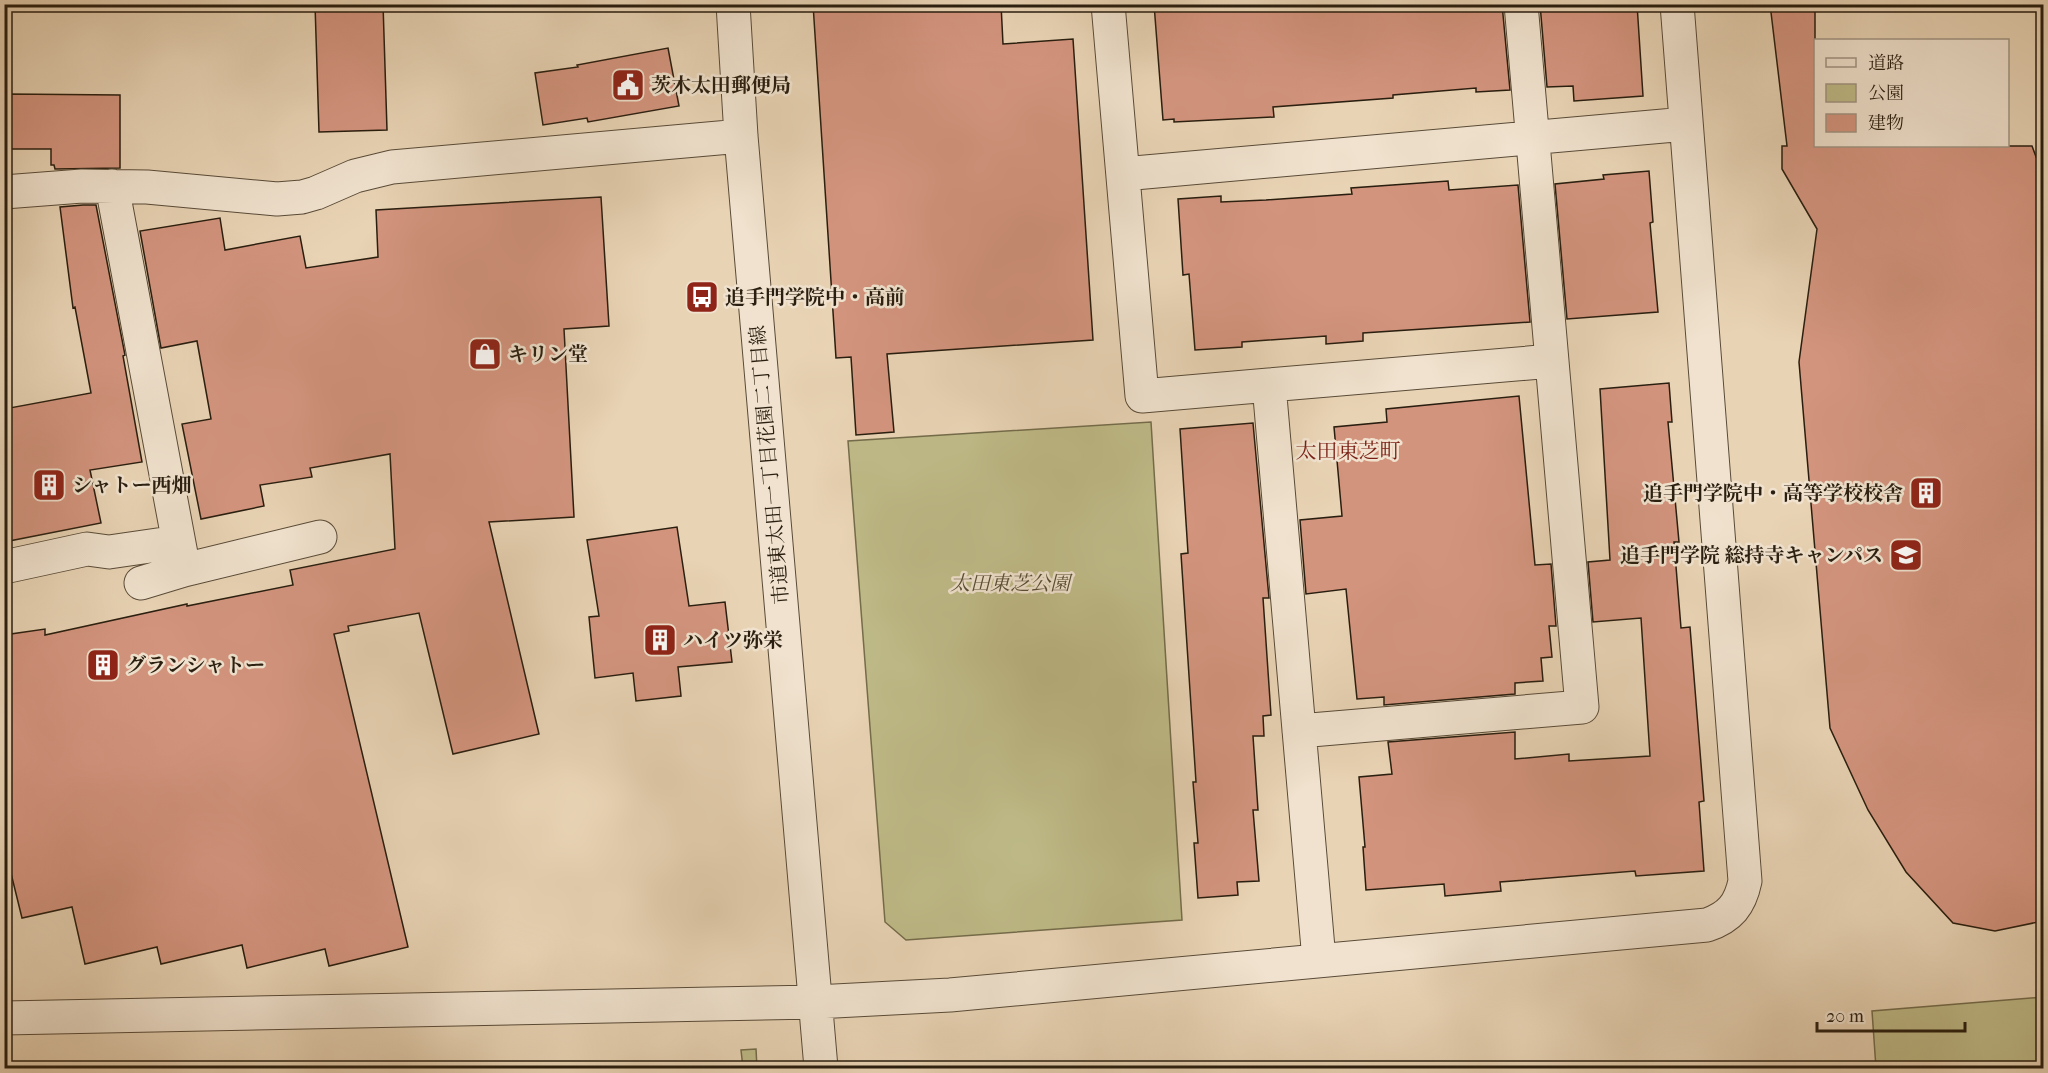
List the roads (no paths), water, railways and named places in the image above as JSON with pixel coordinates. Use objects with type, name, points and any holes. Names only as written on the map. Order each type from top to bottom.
[{"type":"street","name":"市道東太田一丁目花園二丁目線","points":[[733,4],[741,136],[821,1068]]},
{"type":"street","points":[[1108,4],[1142,396],[1552,361]]},
{"type":"street","points":[[1299,731],[1582,707],[1521,4]]},
{"type":"street","points":[[4,1018],[816,1002],[950,995],[1707,925],[1730,914],[1738,904],[1744,881],[1677,4]]},
{"type":"street","points":[[1123,174],[1686,124]]},
{"type":"street","points":[[4,192],[39,188],[112,186],[277,198],[302,197],[355,176],[392,167],[741,136]]},
{"type":"street","points":[[112,186],[181,556]]},
{"type":"street","points":[[1269,385],[1319,960]]},
{"type":"street","points":[[4,567],[87,549],[181,556],[320,537]]},
{"type":"street","points":[[141,583],[181,556]]},
{"type":"place","name":"茨木太田郵便局","points":[[628,85]]},
{"type":"place","name":"追手門学院中・高前","points":[[702,297]]},
{"type":"place","name":"キリン堂","points":[[485,354]]},
{"type":"place","name":"シャトー西畑","points":[[49,485]]},
{"type":"place","name":"追手門学院中・高等学校校舎","points":[[1926,493]]},
{"type":"place","name":"追手門学院 総持寺キャンパス","points":[[1906,555]]},
{"type":"place","name":"ハイツ弥栄","points":[[660,640]]},
{"type":"place","name":"グランシャトー","points":[[103,665]]},
{"type":"district","name":"太田東芝町","points":[[1348,451]]},
{"type":"park label","name":"太田東芝公園","points":[[1010,583]]}]
